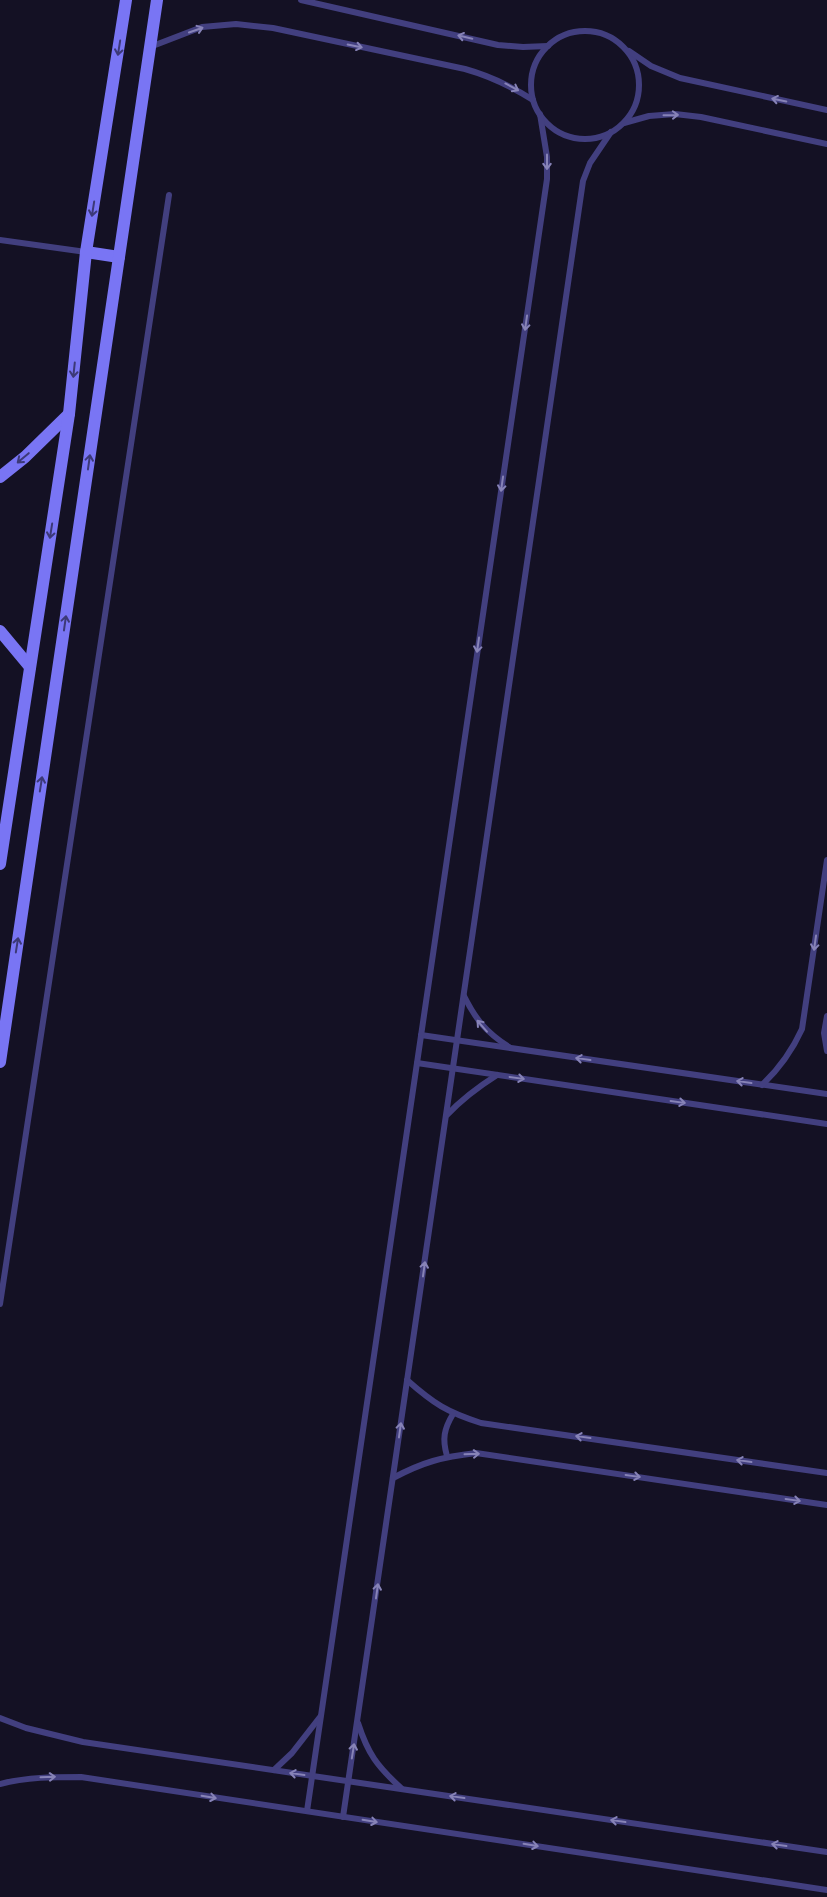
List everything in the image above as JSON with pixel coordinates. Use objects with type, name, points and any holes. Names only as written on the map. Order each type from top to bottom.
[{"type":"street","points":[[0,864],[69,414],[86,252],[126,0]]},
{"type":"street","points":[[0,1062],[157,0]]},
{"type":"street","points":[[86,252],[119,257]]},
{"type":"street","points":[[0,477],[30,452],[69,414]]},
{"type":"street","points":[[0,630],[30,667]]},
{"type":"street","points":[[0,964],[14,966]]},
{"type":"lane","points":[[301,0],[498,45],[548,46]]},
{"type":"lane","points":[[150,47],[202,27],[236,24],[273,28],[465,69],[497,80],[533,100]]},
{"type":"lane","points":[[827,110],[680,78],[652,66],[613,38],[598,32],[582,31],[566,34],[548,46],[541,53],[534,68],[531,84],[533,100],[540,114],[560,132],[572,137],[585,139],[598,137],[611,132],[624,123],[649,116],[675,114],[701,117],[827,144]]},
{"type":"lane","points":[[624,123],[633,110],[638,94],[639,78],[634,63],[626,49]]},
{"type":"lane","points":[[308,1812],[547,179],[547,157],[540,114]]},
{"type":"lane","points":[[343,1817],[583,181],[595,155],[611,132]]},
{"type":"lane","points":[[0,1304],[169,195]]},
{"type":"lane","points":[[0,240],[86,252]]},
{"type":"lane","points":[[762,1085],[779,1069],[792,1050],[802,1028],[827,860]]},
{"type":"lane","points":[[464,996],[474,1017],[490,1035],[510,1048]]},
{"type":"lane","points":[[827,1016],[824,1033],[827,1051]]},
{"type":"lane","points":[[421,1035],[827,1094]]},
{"type":"lane","points":[[417,1063],[827,1124]]},
{"type":"lane","points":[[446,1116],[478,1086],[497,1076]]},
{"type":"lane","points":[[407,1380],[428,1399],[453,1414],[480,1422],[827,1473]]},
{"type":"lane","points":[[447,1456],[443,1442],[445,1426],[453,1414]]},
{"type":"lane","points":[[393,1478],[419,1465],[447,1456],[476,1453],[827,1505]]},
{"type":"lane","points":[[274,1770],[292,1753],[322,1713]]},
{"type":"lane","points":[[0,1718],[26,1728],[83,1742],[827,1852]]},
{"type":"lane","points":[[358,1722],[366,1748],[382,1771],[402,1789]]},
{"type":"lane","points":[[0,1784],[47,1777],[81,1778],[827,1890]]}]
